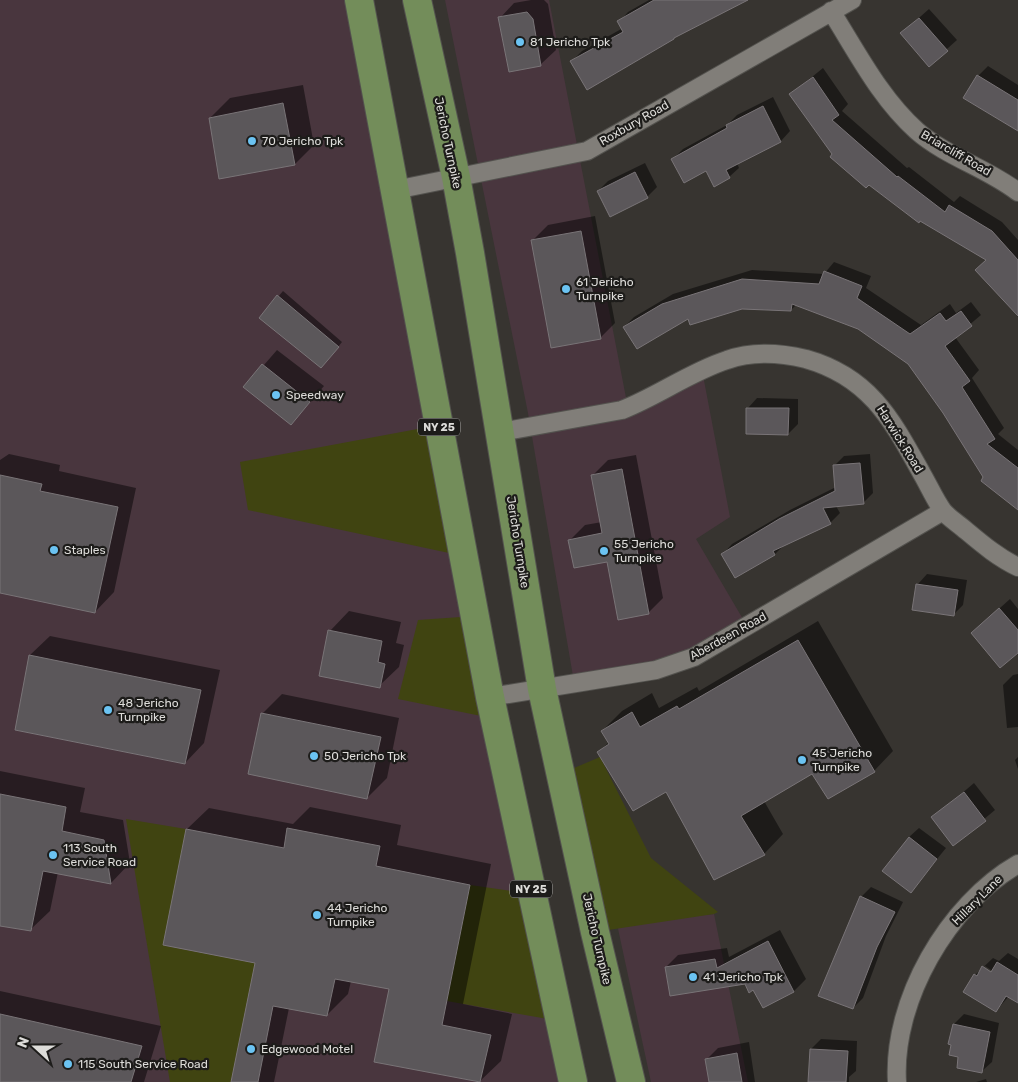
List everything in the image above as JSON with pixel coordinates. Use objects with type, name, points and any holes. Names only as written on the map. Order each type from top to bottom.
[{"type":"main road","name":"NY 25","points":[[359,0],[490,697],[572,1082]]},
{"type":"main road","name":"Jericho Turnpike","points":[[418,0],[456,177],[501,432],[542,689],[593,922],[631,1082]]},
{"type":"street","name":"Roxbury Road","points":[[395,190],[587,150],[852,0]]},
{"type":"street","name":"Briarcliff Road","points":[[831,11],[881,92],[918,132],[962,159],[1001,178],[1018,192]]},
{"type":"street","name":"Harwick Road","points":[[501,432],[622,410],[639,404],[679,380],[729,359],[763,354],[794,356],[823,364],[854,380],[876,401],[900,434],[943,512],[1000,559],[1018,567]]},
{"type":"street","name":"Aberdeen Road","points":[[490,697],[662,669],[694,657],[943,512]]},
{"type":"street","name":"Hillary Lane","points":[[897,1082],[901,1038],[910,1000],[933,949],[954,920],[987,886],[1018,864]]},
{"type":"shaded area","points":[[0,0],[349,0],[584,1082],[0,1082]]},
{"type":"shaded area","points":[[445,0],[549,0],[628,408],[702,370],[730,517],[696,539],[747,626],[646,668],[573,676],[528,413]]},
{"type":"shaded area","points":[[714,914],[748,1082],[651,1082],[617,924]]},
{"type":"green space","points":[[439,425],[463,556],[248,510],[240,462]]},
{"type":"green space","points":[[475,616],[491,718],[398,699],[418,620]]},
{"type":"green space","points":[[600,757],[651,858],[718,912],[595,932],[560,774]]},
{"type":"green space","points":[[126,819],[186,829],[166,946],[255,963],[231,1082],[170,1082]]},
{"type":"green space","points":[[470,885],[532,894],[559,1021],[447,1001]]},
{"type":"building","points":[[654,0],[748,0],[674,38],[587,90],[570,61],[623,32],[617,21]]},
{"type":"building","name":"81 Jericho Tpk","points":[[527,12],[533,19],[541,66],[509,72],[498,17]]},
{"type":"building","points":[[919,18],[948,51],[929,67],[900,33]]},
{"type":"building","points":[[977,75],[1018,100],[1018,131],[963,98]]},
{"type":"building","points":[[813,77],[839,115],[832,120],[897,177],[945,212],[949,205],[992,231],[1018,260],[1018,316],[975,270],[986,260],[920,221],[919,223],[869,185],[866,188],[830,157],[832,154],[789,94]]},
{"type":"building","name":"70 Jericho Tpk","points":[[283,103],[295,165],[219,179],[209,118]]},
{"type":"building","points":[[763,106],[781,142],[726,170],[730,178],[714,187],[706,171],[684,183],[671,159],[727,128],[726,125]]},
{"type":"building","points":[[635,172],[648,198],[610,217],[597,191]]},
{"type":"building","name":"61 Jericho Turnpike","points":[[581,231],[601,339],[551,348],[531,240]]},
{"type":"building","points":[[824,271],[862,286],[857,298],[910,334],[940,313],[946,321],[961,311],[972,326],[945,346],[970,381],[962,387],[995,439],[987,444],[1018,468],[1018,510],[981,481],[983,477],[943,413],[908,364],[858,329],[792,304],[791,311],[742,309],[690,325],[688,319],[637,349],[623,327],[662,304],[742,279],[819,284]]},
{"type":"building","points":[[277,295],[339,347],[321,368],[259,318]]},
{"type":"building","points":[[262,364],[310,402],[291,425],[243,387]]},
{"type":"building","points":[[746,408],[789,408],[788,435],[746,434]]},
{"type":"building","points":[[860,463],[864,504],[823,508],[831,524],[773,551],[775,555],[735,578],[721,554],[779,519],[835,491],[833,465]]},
{"type":"building","name":"55 Jericho Turnpike","points":[[622,469],[649,614],[618,620],[607,562],[574,568],[568,540],[602,533],[591,475]]},
{"type":"building","name":"Staples","points":[[0,475],[42,484],[40,491],[118,507],[95,613],[0,593]]},
{"type":"building","points":[[916,584],[958,590],[954,616],[912,610]]},
{"type":"building","points":[[999,608],[1018,630],[1018,653],[1000,668],[971,633]]},
{"type":"building","points":[[328,630],[382,641],[378,662],[385,664],[380,688],[319,676]]},
{"type":"building","name":"45 Jericho Turnpike","points":[[798,640],[875,772],[828,799],[812,774],[741,816],[765,855],[714,880],[666,792],[633,811],[597,752],[609,744],[601,731],[632,712],[640,727],[677,706],[679,709]]},
{"type":"building","name":"48 Jericho Turnpike","points":[[29,655],[201,690],[185,764],[15,730]]},
{"type":"building","name":"50 Jericho Tpk","points":[[261,713],[381,737],[367,799],[248,774]]},
{"type":"building","points":[[964,792],[986,821],[953,846],[931,817]]},
{"type":"building","name":"113 South Service Road","points":[[0,794],[66,807],[62,831],[104,840],[111,884],[43,871],[31,931],[0,926]]},
{"type":"building","name":"44 Jericho Turnpike","points":[[287,828],[380,846],[376,866],[470,885],[442,1025],[491,1035],[480,1082],[374,1062],[389,989],[335,979],[327,1016],[273,1006],[258,1082],[231,1082],[255,963],[163,945],[186,829],[284,848]]},
{"type":"building","points":[[909,837],[937,859],[911,893],[882,871]]},
{"type":"building","points":[[860,896],[895,912],[877,947],[853,1009],[818,996]]},
{"type":"building","points":[[768,941],[794,992],[763,1008],[753,990],[749,993],[745,984],[670,996],[665,967],[715,959],[717,968]]},
{"type":"building","points":[[997,962],[1018,975],[1018,1003],[1006,996],[996,1012],[963,992],[974,974],[977,976],[982,966],[991,972]]},
{"type":"building","name":"115 South Service Road","points":[[0,1014],[142,1046],[131,1082],[0,1082]]},
{"type":"building","points":[[953,1024],[990,1032],[982,1073],[957,1068],[958,1057],[949,1055],[951,1045],[948,1044]]},
{"type":"building","points":[[810,1049],[848,1051],[846,1082],[808,1082]]},
{"type":"building","points":[[737,1053],[742,1082],[709,1082],[705,1059]]},
{"type":"place","name":"81 Jericho Tpk","points":[[520,42]]},
{"type":"place","name":"70 Jericho Tpk","points":[[252,141]]},
{"type":"place","name":"61 Jericho Turnpike","points":[[566,289]]},
{"type":"place","name":"Speedway","points":[[276,395]]},
{"type":"place","name":"Staples","points":[[54,550]]},
{"type":"place","name":"55 Jericho Turnpike","points":[[604,551]]},
{"type":"place","name":"48 Jericho Turnpike","points":[[108,710]]},
{"type":"place","name":"50 Jericho Tpk","points":[[314,756]]},
{"type":"place","name":"45 Jericho Turnpike","points":[[802,760]]},
{"type":"place","name":"113 South Service Road","points":[[53,855]]},
{"type":"place","name":"44 Jericho Turnpike","points":[[317,915]]},
{"type":"place","name":"41 Jericho Tpk","points":[[693,977]]},
{"type":"place","name":"Edgewood Motel","points":[[251,1049]]},
{"type":"place","name":"115 South Service Road","points":[[68,1064]]}]
